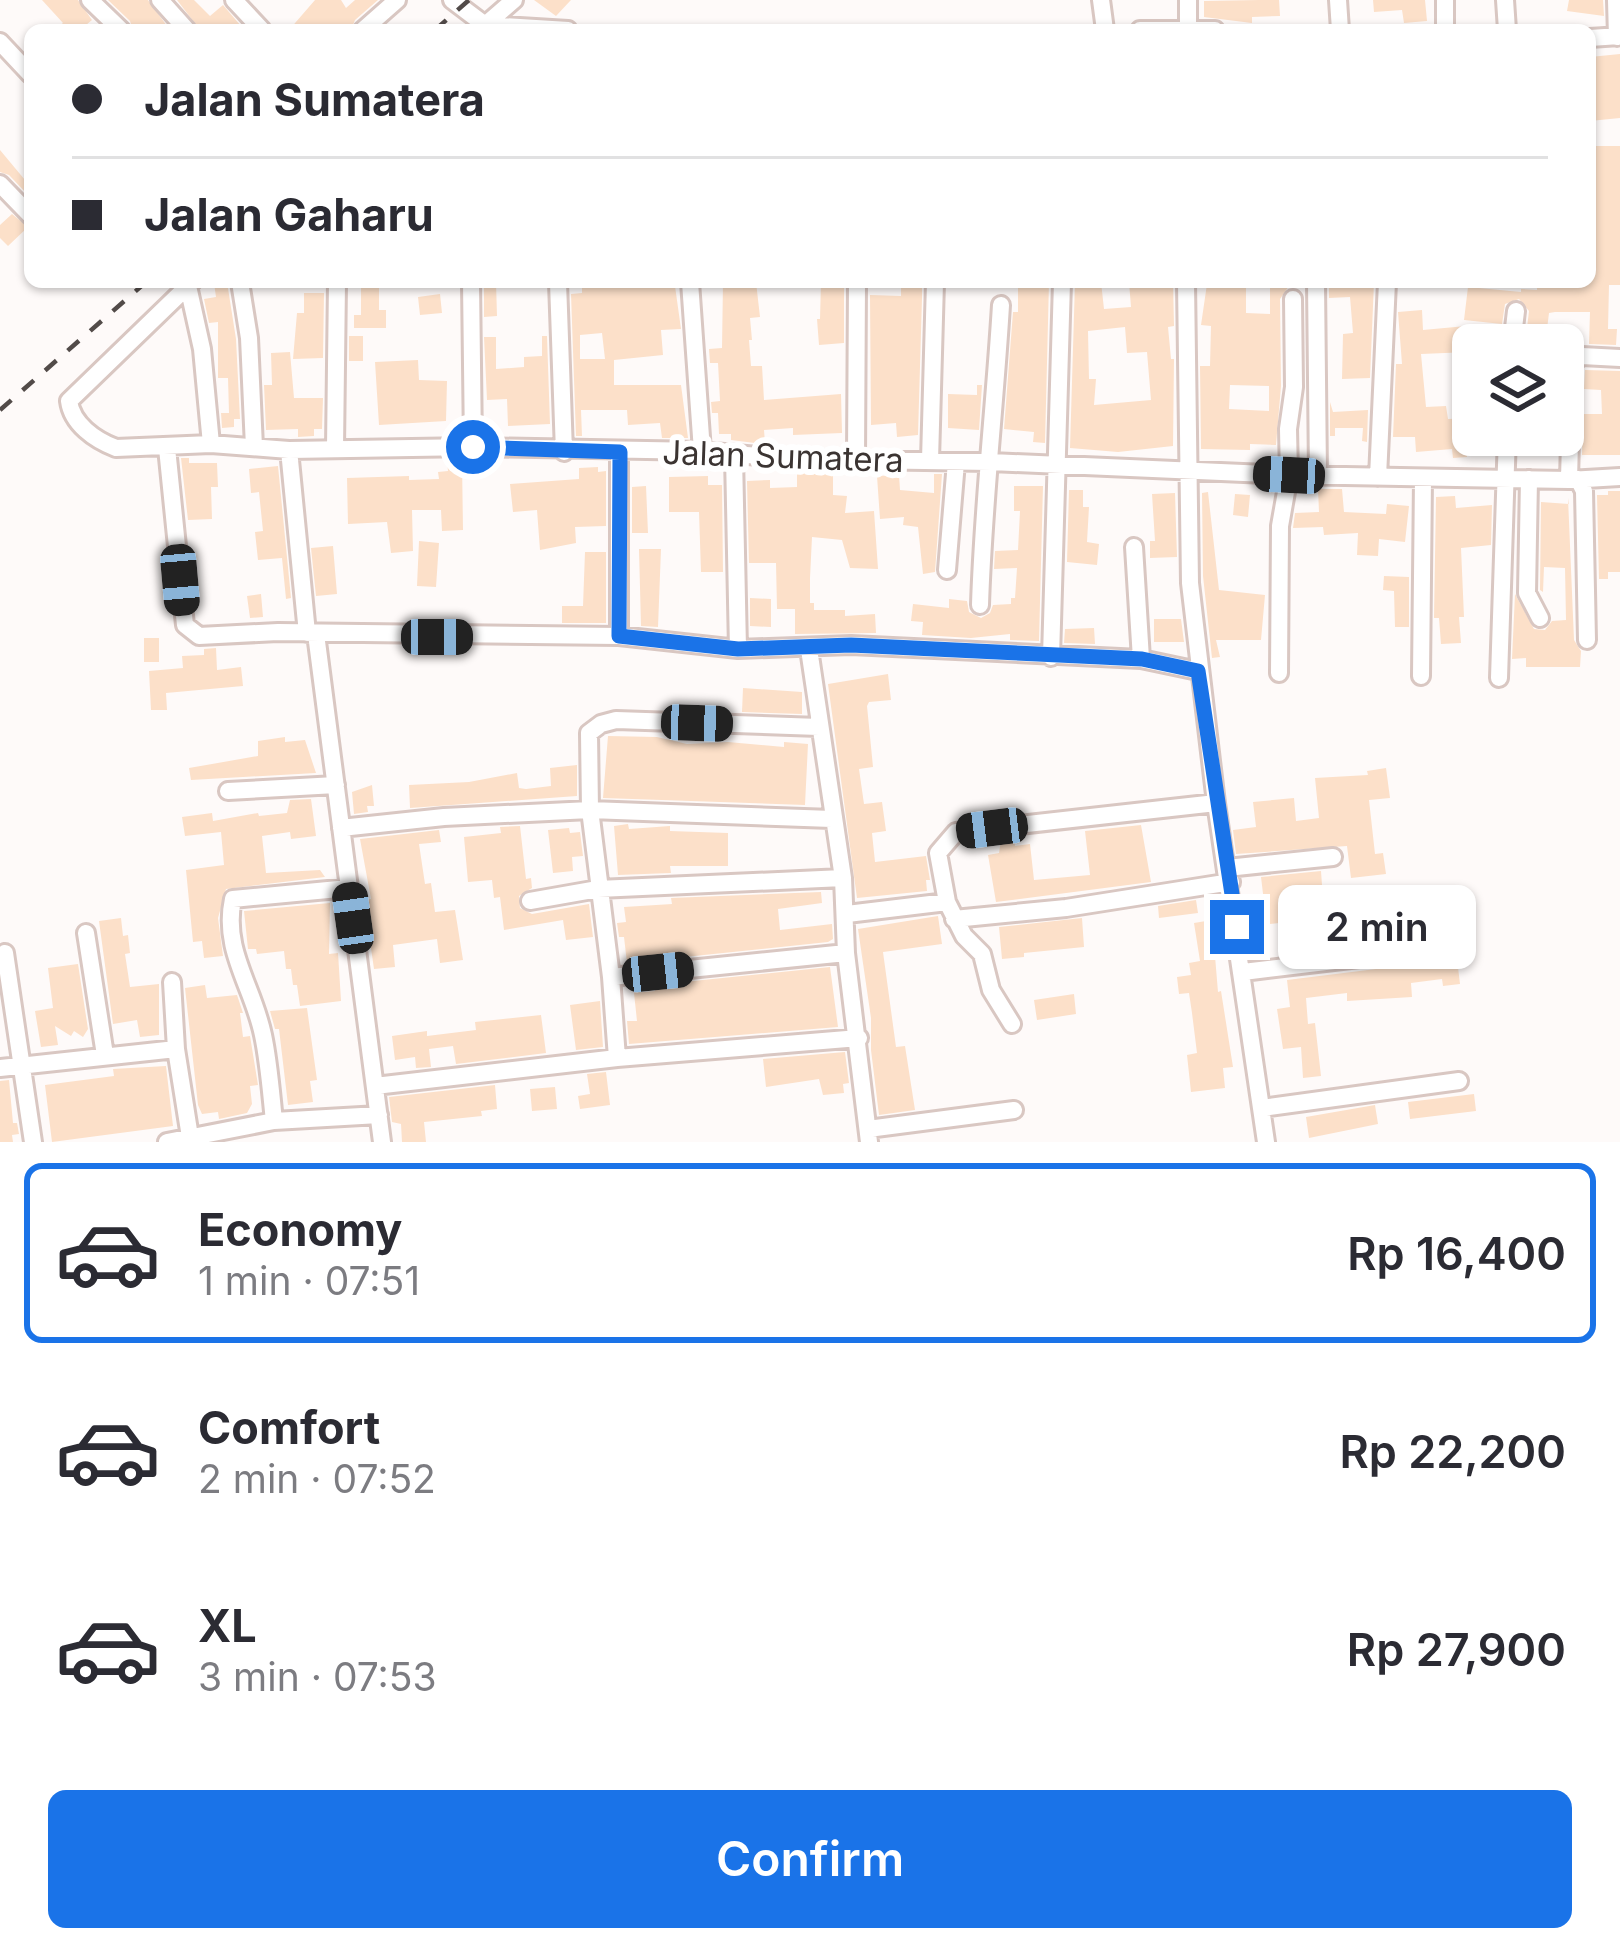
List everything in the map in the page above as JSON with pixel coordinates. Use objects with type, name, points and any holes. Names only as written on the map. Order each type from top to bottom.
[{"type":"street","points":[[90,0],[115,24]]},
{"type":"street","points":[[160,0],[182,24]]},
{"type":"street","points":[[234,0],[256,24]]},
{"type":"street","points":[[370,24],[397,0]]},
{"type":"street","points":[[452,0],[479,24]]},
{"type":"street","points":[[486,24],[514,0]]},
{"type":"street","points":[[1616,0],[1618,36]]},
{"type":"street","points":[[0,42],[24,68]]},
{"type":"street","points":[[0,184],[24,209]]},
{"type":"street","name":"Jalan Sumatera","points":[[186,288],[68,401],[75,420],[104,443],[116,448],[211,444],[289,450],[473,447],[701,452],[1318,476],[1620,477]]},
{"type":"street","points":[[191,288],[211,444]]},
{"type":"street","points":[[241,288],[249,338],[254,447]]},
{"type":"street","points":[[335,448],[337,288]]},
{"type":"street","points":[[471,288],[473,447]]},
{"type":"street","points":[[559,288],[563,452]]},
{"type":"street","points":[[690,288],[701,452]]},
{"type":"street","points":[[856,458],[857,288]]},
{"type":"street","points":[[930,460],[935,288]]},
{"type":"street","points":[[1052,657],[1062,288]]},
{"type":"street","points":[[1186,288],[1186,470],[1198,671],[1267,1142]]},
{"type":"street","points":[[1316,288],[1318,476]]},
{"type":"street","points":[[1378,477],[1387,288]]},
{"type":"street","points":[[1279,673],[1280,526],[1289,475],[1293,299]]},
{"type":"street","points":[[980,605],[982,509],[991,462],[1001,305]]},
{"type":"street","points":[[1514,324],[1516,310]]},
{"type":"street","points":[[1587,640],[1584,491],[1573,480],[1572,363],[1582,356],[1620,358]]},
{"type":"street","points":[[167,448],[184,625],[199,636],[619,636],[738,649],[851,645],[1142,659],[1198,671]]},
{"type":"street","points":[[289,450],[382,1142]]},
{"type":"street","points":[[619,636],[620,452]]},
{"type":"street","points":[[734,456],[738,649]]},
{"type":"street","points":[[1499,678],[1506,456]]},
{"type":"street","points":[[947,570],[956,462]]},
{"type":"street","points":[[1421,676],[1423,478]]},
{"type":"street","points":[[1529,479],[1527,593],[1540,618]]},
{"type":"street","points":[[1134,547],[1142,659]]},
{"type":"street","points":[[809,649],[848,914],[846,953],[868,1136],[1014,1110]]},
{"type":"street","points":[[617,1058],[590,810],[588,737],[592,729],[616,720],[819,728]]},
{"type":"street","points":[[227,791],[336,785]]},
{"type":"street","points":[[1012,1024],[992,989],[982,954],[950,911],[938,853],[956,832],[1216,802]]},
{"type":"street","points":[[341,828],[590,810],[832,819]]},
{"type":"street","points":[[848,914],[1066,908],[1333,856]]},
{"type":"street","points":[[530,901],[598,889],[843,878]]},
{"type":"street","points":[[274,1121],[264,1038],[250,982],[234,962],[232,899],[349,888]]},
{"type":"street","points":[[86,933],[105,1055]]},
{"type":"street","points":[[1243,972],[1460,946]]},
{"type":"street","points":[[5,953],[33,1142]]},
{"type":"street","points":[[611,977],[846,953]]},
{"type":"street","points":[[172,982],[176,1049],[190,1137]]},
{"type":"street","points":[[375,1086],[617,1058],[859,1038]]},
{"type":"street","points":[[0,1068],[176,1049]]},
{"type":"street","points":[[1262,1108],[1460,1081]]},
{"type":"street","points":[[167,1142],[274,1121],[379,1115]]},
{"type":"building","points":[[42,0],[78,0],[92,20],[63,23]]},
{"type":"building","points":[[108,0],[148,0],[166,24],[131,24]]},
{"type":"building","points":[[177,0],[194,0],[210,16],[223,5],[239,24],[195,24]]},
{"type":"building","points":[[315,0],[341,0],[346,8],[355,0],[378,0],[353,24],[294,24]]},
{"type":"building","points":[[534,0],[571,0],[556,16]]},
{"type":"building","points":[[1279,0],[1280,16],[1252,17],[1252,23],[1204,17],[1204,1]]},
{"type":"building","points":[[1373,0],[1425,0],[1427,21],[1404,23],[1402,10],[1374,12]]},
{"type":"building","points":[[1569,0],[1603,0],[1604,16],[1567,11]]},
{"type":"building","points":[[1620,54],[1620,118],[1596,120],[1596,56]]},
{"type":"building","points":[[1596,146],[1620,146],[1620,285],[1609,285],[1608,329],[1617,329],[1616,345],[1589,344],[1590,312],[1549,313],[1548,324],[1527,324],[1529,311],[1519,299],[1505,304],[1502,324],[1464,320],[1468,288],[1596,288]]},
{"type":"building","points":[[0,150],[24,179],[24,191],[9,175],[0,172]]},
{"type":"building","points":[[12,214],[24,224],[24,231],[8,246],[0,238],[0,225]]},
{"type":"building","points":[[215,288],[228,288],[240,419],[234,419],[234,427],[222,428],[221,413],[229,413],[228,378],[218,378],[218,322],[209,323],[204,299],[216,297]]},
{"type":"building","points":[[361,288],[379,288],[379,310],[386,310],[386,328],[354,328],[354,315],[361,315]]},
{"type":"building","points":[[484,288],[496,288],[497,316],[484,317]]},
{"type":"building","points":[[582,288],[675,288],[681,329],[661,330],[663,355],[614,360],[614,385],[681,385],[688,438],[662,438],[660,423],[628,425],[627,410],[581,410],[582,436],[576,436],[571,294],[582,293]],"holes":[[[602,333],[605,359],[580,359],[580,335]]]},
{"type":"building","points":[[723,288],[757,288],[760,317],[750,318],[749,340],[751,366],[762,366],[764,400],[841,394],[842,433],[793,435],[793,428],[764,430],[765,443],[719,434],[718,413],[712,413],[711,402],[720,401],[718,363],[710,363],[709,349],[722,348]]},
{"type":"building","points":[[821,288],[844,288],[844,343],[819,345]]},
{"type":"building","points":[[901,288],[922,288],[918,435],[897,437],[896,423],[871,425],[870,295],[901,296]]},
{"type":"building","points":[[1018,288],[1049,288],[1045,443],[1033,442],[1034,432],[1004,429],[1013,312],[1018,312]]},
{"type":"building","points":[[1075,288],[1102,288],[1104,309],[1131,307],[1129,288],[1173,288],[1174,326],[1168,327],[1174,359],[1173,446],[1118,452],[1070,448]],"holes":[[[1125,327],[1127,353],[1147,352],[1151,400],[1094,405],[1096,379],[1089,379],[1088,331]]]},
{"type":"building","points":[[1206,288],[1246,288],[1246,313],[1270,314],[1270,288],[1288,288],[1280,299],[1276,445],[1250,444],[1250,450],[1201,449],[1200,366],[1210,366],[1211,326],[1201,325]],"holes":[[[1230,385],[1269,386],[1269,411],[1229,409]]]},
{"type":"building","points":[[1329,288],[1374,288],[1370,378],[1342,379],[1343,334],[1353,333],[1350,297],[1329,298]]},
{"type":"building","points":[[304,293],[324,293],[323,358],[293,359],[297,313],[304,313]]},
{"type":"building","points":[[440,294],[442,313],[420,315],[418,297]]},
{"type":"building","points":[[1422,310],[1423,330],[1452,327],[1452,353],[1421,354],[1426,407],[1446,406],[1448,419],[1452,419],[1452,449],[1416,452],[1415,437],[1393,437],[1396,364],[1402,364],[1398,312]]},
{"type":"building","points":[[349,336],[363,336],[363,361],[349,361]]},
{"type":"building","points":[[542,336],[547,336],[550,424],[508,426],[507,399],[487,400],[484,337],[496,337],[496,369],[524,367],[524,357],[542,356]]},
{"type":"building","points":[[290,352],[294,398],[323,398],[322,429],[314,429],[314,436],[298,437],[298,429],[266,430],[264,385],[272,385],[271,353]]},
{"type":"building","points":[[418,360],[419,380],[447,381],[446,421],[379,425],[375,362]]},
{"type":"building","points":[[1585,370],[1620,371],[1620,455],[1584,455],[1584,414],[1602,414],[1601,390],[1584,389]]},
{"type":"building","points":[[977,385],[982,385],[979,430],[948,428],[948,394],[977,395]]},
{"type":"building","points":[[1330,402],[1333,412],[1368,410],[1367,442],[1362,441],[1363,428],[1335,428],[1335,436],[1330,436]]},
{"type":"building","points":[[181,458],[189,458],[189,463],[217,463],[218,487],[211,487],[212,519],[188,520]]},
{"type":"building","points":[[447,461],[462,461],[463,530],[442,531],[441,510],[412,510],[413,551],[391,553],[387,522],[348,524],[347,478],[439,479],[438,472],[448,471]]},
{"type":"building","points":[[278,466],[291,598],[286,599],[282,558],[258,560],[255,532],[263,531],[259,492],[251,493],[249,469]]},
{"type":"building","points":[[598,467],[598,472],[606,471],[606,526],[575,527],[576,543],[540,550],[537,510],[513,512],[510,484],[579,479],[579,468]]},
{"type":"building","points":[[797,472],[833,473],[833,495],[847,496],[845,513],[874,511],[878,569],[850,568],[842,540],[812,537],[810,603],[814,610],[845,610],[845,616],[875,614],[876,633],[795,634],[795,609],[777,609],[776,563],[749,563],[747,481],[770,480],[770,488],[797,487]]},
{"type":"building","points":[[934,474],[942,474],[935,572],[923,574],[918,527],[903,525],[904,517],[880,519],[877,476],[899,475],[900,490],[934,493]]},
{"type":"building","points":[[708,476],[708,485],[722,485],[723,572],[701,572],[699,512],[669,512],[669,477]]},
{"type":"building","points":[[646,486],[648,533],[632,533],[632,487]]},
{"type":"building","points":[[1014,486],[1043,486],[1039,641],[1010,640],[1010,634],[922,635],[923,622],[911,621],[913,604],[949,608],[949,599],[967,601],[969,612],[981,618],[993,605],[1011,604],[1015,598],[1017,568],[994,569],[995,551],[1018,550],[1020,511],[1014,511]]},
{"type":"building","points":[[1318,489],[1342,489],[1344,512],[1386,514],[1387,504],[1409,506],[1405,542],[1379,539],[1378,556],[1357,555],[1358,533],[1324,535],[1323,527],[1293,528],[1295,513],[1319,512]]},
{"type":"building","points":[[1069,490],[1083,490],[1083,507],[1089,507],[1087,542],[1099,544],[1097,565],[1067,562]]},
{"type":"building","points":[[1608,491],[1620,491],[1620,572],[1608,572],[1608,579],[1599,579],[1597,495],[1608,495]]},
{"type":"building","points":[[1208,492],[1219,590],[1265,595],[1261,640],[1216,640],[1220,657],[1212,658],[1203,576],[1202,493]]},
{"type":"building","points":[[1175,493],[1177,557],[1150,558],[1150,541],[1155,541],[1152,494]]},
{"type":"building","points":[[1235,494],[1250,495],[1248,517],[1233,515]]},
{"type":"building","points":[[1455,496],[1456,508],[1492,505],[1491,545],[1461,548],[1461,643],[1441,644],[1439,618],[1434,618],[1436,497]]},
{"type":"building","points":[[1541,502],[1568,504],[1574,640],[1581,651],[1580,667],[1526,667],[1526,658],[1512,659],[1515,594],[1534,629],[1545,630],[1552,621],[1566,620],[1565,568],[1544,567],[1543,592],[1540,590]]},
{"type":"building","points":[[419,541],[439,543],[436,587],[417,586]]},
{"type":"building","points":[[333,546],[337,594],[316,596],[311,548]]},
{"type":"building","points":[[639,549],[661,549],[658,627],[641,626]]},
{"type":"building","points":[[585,552],[606,552],[606,623],[562,623],[562,606],[583,606]]},
{"type":"building","points":[[1384,576],[1409,577],[1409,627],[1395,627],[1394,591],[1383,590]]},
{"type":"building","points":[[261,594],[263,617],[250,618],[247,596]]},
{"type":"building","points":[[750,598],[771,599],[771,627],[750,626]]},
{"type":"building","points":[[1154,619],[1181,619],[1184,642],[1154,642]]},
{"type":"building","points":[[1094,628],[1095,644],[1064,643],[1065,629]]},
{"type":"building","points":[[144,638],[159,638],[159,662],[144,662]]},
{"type":"building","points":[[216,648],[217,670],[241,667],[243,686],[166,693],[167,710],[151,710],[149,671],[183,668],[182,656],[204,655],[204,649]]},
{"type":"building","points":[[888,674],[891,700],[867,706],[873,767],[859,769],[864,804],[882,802],[886,831],[872,833],[875,862],[926,856],[930,880],[926,880],[927,891],[857,898],[828,684]]},
{"type":"building","points":[[743,688],[802,692],[802,714],[742,712]]},
{"type":"building","points":[[608,736],[657,737],[687,744],[808,744],[805,805],[603,798]]},
{"type":"building","points":[[285,737],[285,742],[305,740],[316,773],[191,780],[189,768],[258,756],[258,741]]},
{"type":"building","points":[[577,765],[577,796],[410,808],[409,785],[469,782],[517,773],[519,788],[526,789],[551,786],[550,768]]},
{"type":"building","points":[[1386,768],[1390,798],[1369,800],[1375,854],[1383,853],[1386,874],[1351,878],[1347,846],[1236,854],[1233,830],[1256,827],[1253,802],[1294,798],[1296,821],[1319,818],[1315,778],[1368,775],[1367,771]]},
{"type":"building","points":[[372,785],[374,806],[354,814],[352,792]]},
{"type":"building","points":[[311,799],[316,836],[291,839],[290,832],[262,836],[266,873],[320,870],[325,877],[226,889],[218,918],[223,956],[204,958],[202,941],[193,942],[186,870],[224,865],[221,832],[185,836],[182,817],[212,813],[213,821],[287,813],[290,800]]},
{"type":"building","points":[[628,824],[629,829],[670,826],[670,831],[728,833],[728,866],[670,866],[671,873],[618,875],[614,826]]},
{"type":"building","points":[[1141,825],[1151,882],[996,902],[988,855],[999,853],[1001,840],[1014,838],[1015,846],[1030,844],[1034,880],[1090,875],[1085,831]]},
{"type":"building","points":[[520,826],[526,879],[531,878],[532,888],[519,896],[520,908],[532,914],[589,904],[593,937],[566,940],[563,920],[504,930],[500,897],[494,898],[492,880],[468,882],[464,837]]},
{"type":"building","points":[[569,828],[570,833],[580,832],[583,856],[572,857],[573,871],[553,873],[548,830]]},
{"type":"building","points":[[439,830],[441,842],[419,844],[425,884],[431,883],[435,912],[455,910],[463,960],[440,963],[437,939],[393,945],[395,967],[374,969],[364,900],[371,899],[360,839]]},
{"type":"building","points":[[1321,871],[1322,885],[1313,886],[1316,912],[1350,909],[1353,936],[1397,925],[1398,941],[1302,952],[1298,921],[1260,925],[1261,877]]},
{"type":"building","points":[[1450,887],[1451,905],[1421,906],[1420,888]]},
{"type":"building","points":[[821,892],[822,903],[778,909],[780,930],[832,924],[833,939],[828,942],[627,963],[624,937],[619,937],[617,923],[626,922],[624,907],[672,904],[671,898]]},
{"type":"building","points":[[1196,900],[1198,913],[1159,918],[1158,906]]},
{"type":"building","points":[[330,903],[329,954],[338,953],[341,1001],[300,1006],[284,951],[257,954],[256,949],[248,949],[244,911]]},
{"type":"building","points":[[938,916],[942,944],[883,952],[896,1047],[905,1046],[915,1110],[879,1115],[858,929]]},
{"type":"building","points":[[121,918],[123,936],[128,935],[130,953],[125,954],[130,987],[159,984],[159,1035],[140,1037],[137,1020],[113,1024],[99,921]]},
{"type":"building","points":[[1082,918],[1084,947],[1002,959],[999,927]]},
{"type":"building","points":[[1212,920],[1218,992],[1233,1067],[1223,1068],[1225,1088],[1191,1092],[1187,1055],[1197,1053],[1189,993],[1179,994],[1177,977],[1191,975],[1189,963],[1200,961],[1194,923]]},
{"type":"building","points":[[1457,959],[1460,984],[1443,986],[1442,979],[1411,983],[1412,997],[1347,1001],[1347,993],[1306,998],[1308,1024],[1315,1023],[1321,1076],[1303,1078],[1301,1047],[1283,1049],[1277,1009],[1290,1007],[1287,980]]},
{"type":"building","points":[[78,964],[88,1029],[83,1037],[74,1031],[71,1036],[55,1026],[58,1045],[41,1047],[35,1011],[53,1008],[48,968]]},
{"type":"building","points":[[830,967],[838,1027],[629,1044],[627,1021],[637,1021],[634,993],[655,991],[654,985]]},
{"type":"building","points":[[205,985],[207,998],[237,995],[243,1037],[250,1036],[258,1085],[250,1086],[252,1104],[247,1113],[219,1119],[218,1112],[202,1114],[198,1105],[185,988]]},
{"type":"building","points":[[1074,994],[1076,1014],[1037,1020],[1034,1000]]},
{"type":"building","points":[[600,1001],[603,1047],[576,1050],[570,1005]]},
{"type":"building","points":[[307,1008],[317,1080],[310,1081],[313,1102],[288,1105],[279,1029],[270,1011]]},
{"type":"building","points":[[541,1015],[546,1053],[456,1064],[453,1046],[429,1049],[431,1067],[416,1068],[415,1057],[395,1060],[392,1036],[476,1030],[475,1022]]},
{"type":"building","points":[[845,1052],[849,1083],[843,1084],[844,1093],[823,1095],[819,1079],[766,1087],[763,1059]]},
{"type":"building","points":[[166,1066],[173,1126],[52,1142],[45,1085],[114,1076],[113,1069]]},
{"type":"building","points":[[606,1072],[610,1105],[580,1109],[578,1096],[590,1094],[587,1074]]},
{"type":"building","points":[[9,1080],[13,1123],[19,1134],[12,1135],[13,1142],[0,1142],[0,1081]]},
{"type":"building","points":[[495,1085],[497,1109],[481,1111],[482,1116],[424,1122],[426,1142],[402,1142],[401,1124],[392,1122],[389,1097]]},
{"type":"building","points":[[555,1087],[557,1109],[532,1111],[530,1089]]},
{"type":"building","points":[[1474,1094],[1476,1111],[1410,1119],[1408,1102]]},
{"type":"building","points":[[1375,1105],[1378,1124],[1309,1138],[1306,1117]]},
{"type":"railway","points":[[442,24],[469,0]]},
{"type":"railway","points":[[0,410],[139,288]]},
{"type":"route","points":[[473,447],[620,452],[619,636],[738,649],[851,645],[1142,659],[1198,671],[1237,927]]}]
